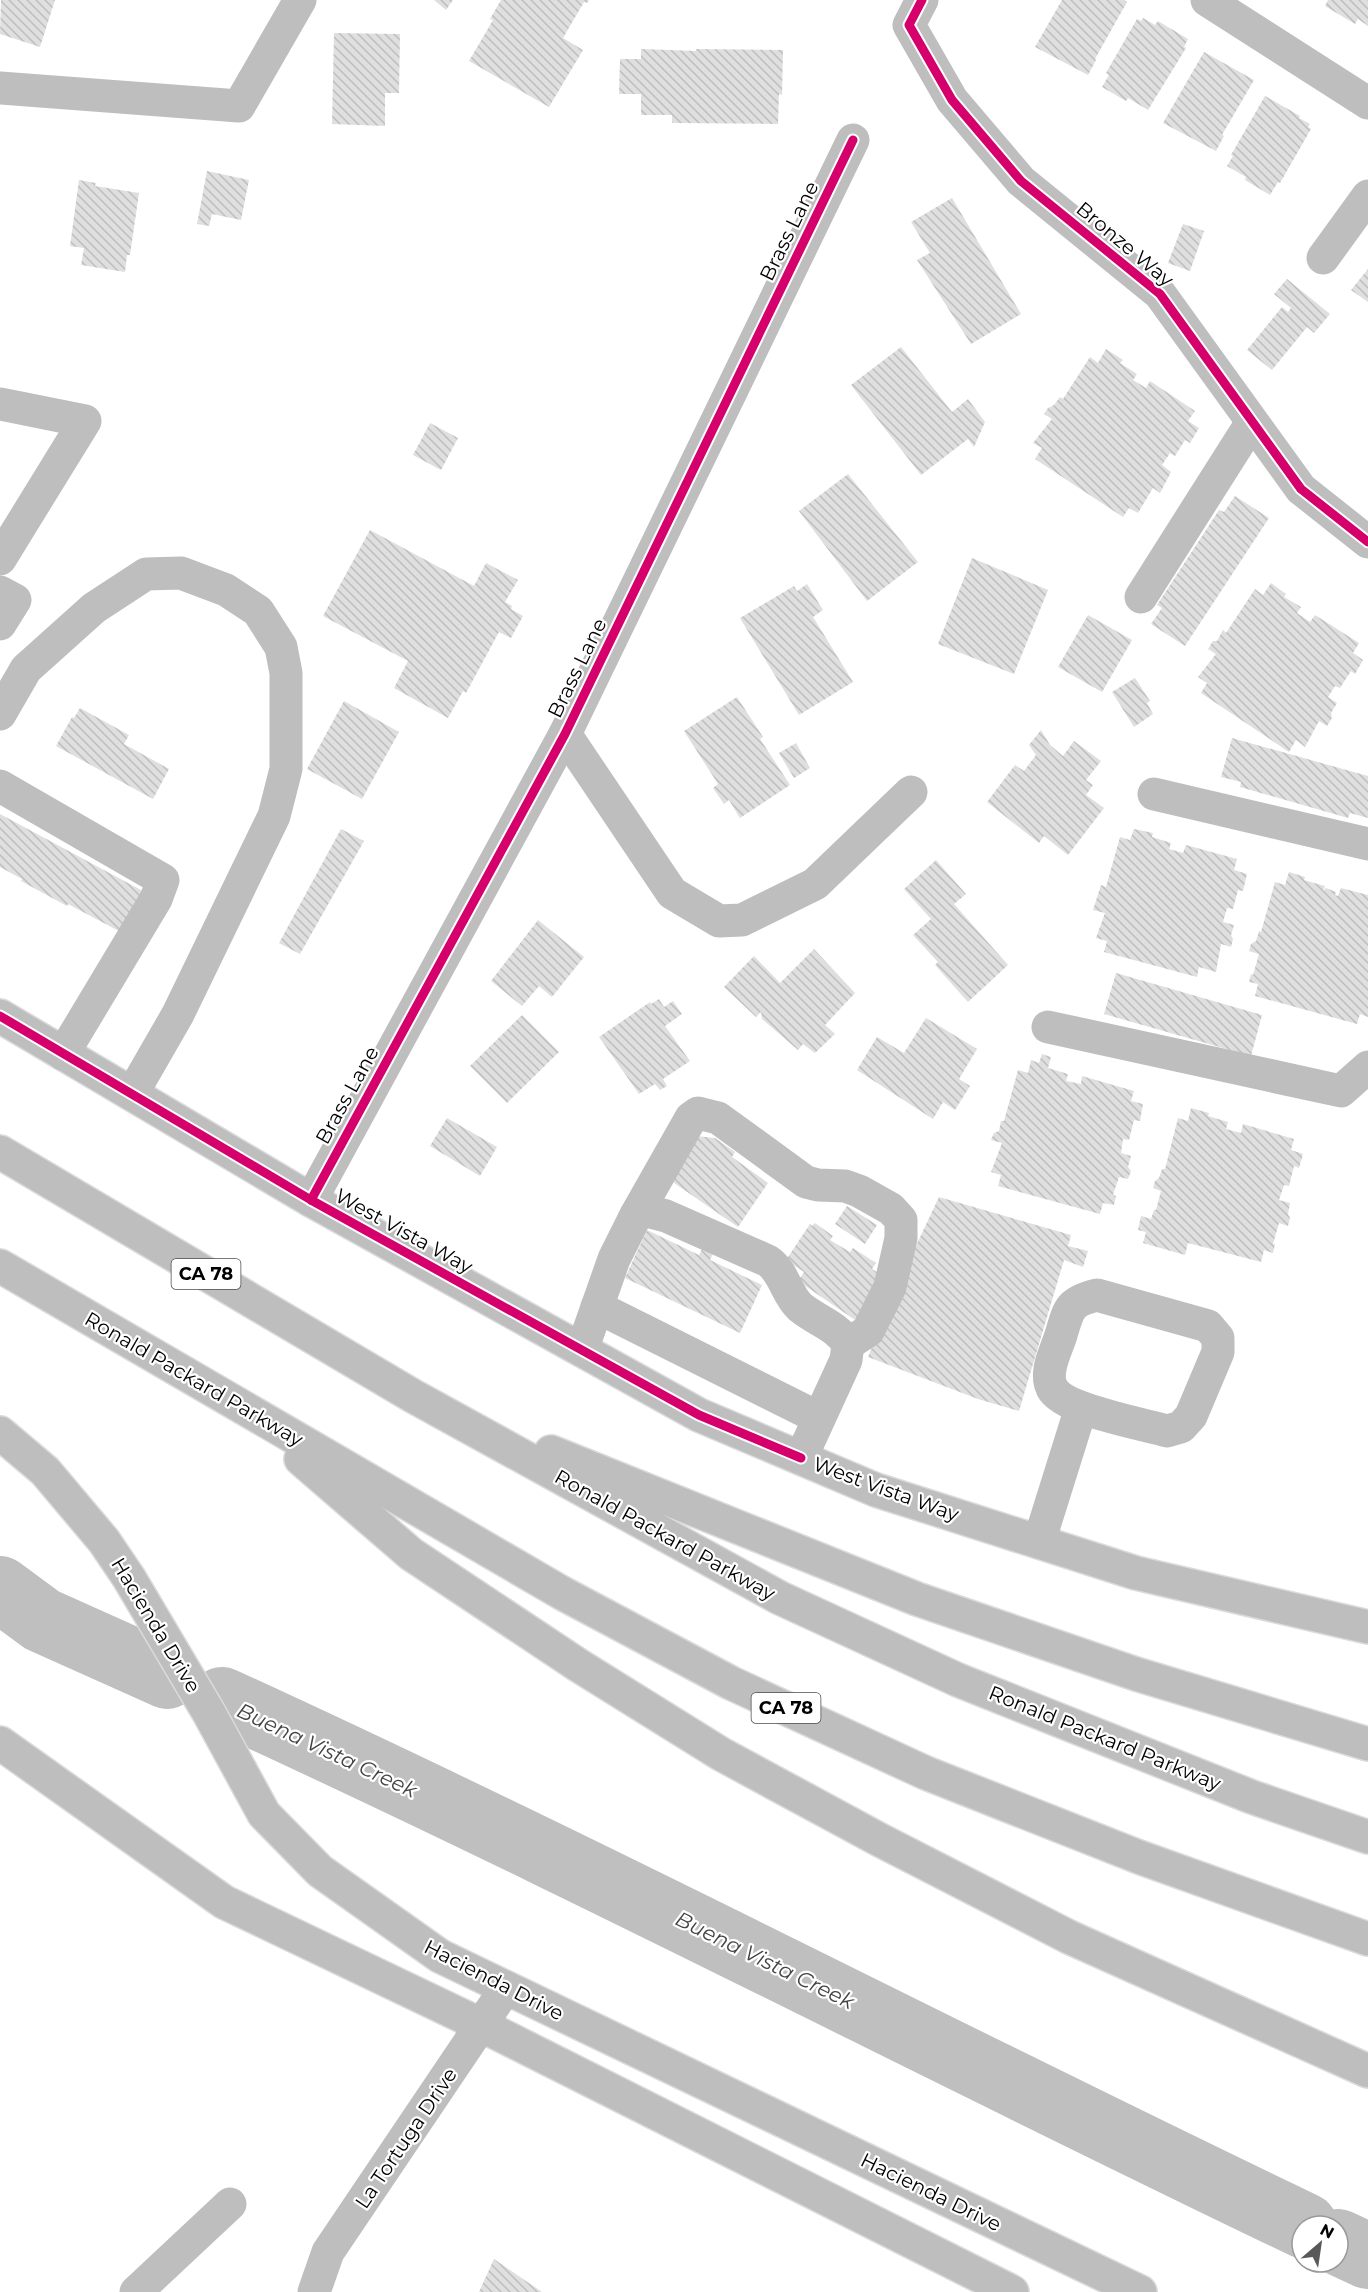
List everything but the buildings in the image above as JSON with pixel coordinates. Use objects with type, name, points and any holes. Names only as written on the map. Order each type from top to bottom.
[{"type":"main road","points":[[0,88],[239,106],[300,0]]},
{"type":"main road","points":[[1207,0],[1368,103]]},
{"type":"main road","name":"Bronze Way","points":[[915,13],[952,100],[1021,181],[1160,294],[1301,489],[1368,542]]},
{"type":"main road","name":"Brass Lane","points":[[311,1200],[565,734],[853,140]]},
{"type":"main road","points":[[1323,258],[1368,196]]},
{"type":"main road","points":[[0,404],[85,421],[0,559]]},
{"type":"main road","points":[[1141,597],[1252,422]]},
{"type":"main road","points":[[0,714],[26,669],[94,608],[146,574],[181,573],[226,590],[258,611],[281,647],[286,674],[286,769],[274,816],[178,1014],[132,1094]]},
{"type":"main road","points":[[0,592],[15,600],[0,624]]},
{"type":"main road","name":"Brass Lane","points":[[565,734],[672,893],[719,921],[742,920],[815,884],[911,792]]},
{"type":"main road","points":[[0,786],[163,880],[156,899],[63,1054]]},
{"type":"main road","points":[[1154,794],[1368,844]]},
{"type":"main road","name":"West Vista Way","points":[[0,1016],[311,1200],[699,1415],[876,1490],[1136,1573],[1368,1627]]},
{"type":"main road","points":[[1048,1027],[1341,1091],[1368,1067]]},
{"type":"main road","points":[[582,1350],[614,1259],[691,1118],[698,1113],[718,1118],[806,1182],[845,1186],[891,1209],[901,1220],[901,1238],[890,1287],[868,1331],[848,1344]]},
{"type":"main road","name":"Ronald Packard Parkway","points":[[0,1152],[412,1396],[790,1603],[958,1680],[1252,1797],[1368,1838]]},
{"type":"main road","points":[[636,1215],[647,1211],[666,1216],[768,1261],[776,1266],[798,1305],[837,1330],[848,1344],[846,1360],[801,1458]]},
{"type":"main road","name":"Ronald Packard Parkway","points":[[0,1266],[562,1593],[731,1683],[926,1773],[1139,1857],[1368,1939]]},
{"type":"main road","points":[[1097,1295],[1208,1326],[1218,1338],[1218,1352],[1191,1416],[1181,1427],[1167,1431],[1081,1408],[1063,1399],[1053,1389],[1049,1372],[1068,1312],[1079,1299],[1097,1295]]},
{"type":"main road","points":[[597,1307],[819,1418]]},
{"type":"main road","points":[[412,1396],[917,1599],[1136,1674],[1368,1744]]},
{"type":"main road","points":[[238,1405],[411,1554],[578,1665],[721,1754],[880,1840],[1069,1937],[1368,2071]]},
{"type":"main road","points":[[1039,1542],[1081,1408]]},
{"type":"main road","name":"Hacienda Drive","points":[[0,1433],[45,1471],[104,1541],[129,1578],[209,1713],[264,1815],[320,1871],[440,1956],[1140,2292]]},
{"type":"main road","points":[[0,1743],[225,1902],[481,2025],[1012,2292]]},
{"type":"main road","name":"La Tortuga Drive","points":[[314,2292],[328,2252],[506,1988]]},
{"type":"main road","points":[[136,2292],[230,2205]]},
{"type":"waterway","name":"Buena Vista Creek","points":[[0,1589],[42,1620],[167,1676]]},
{"type":"waterway","name":"Buena Vista Creek","points":[[222,1700],[630,1894],[1290,2219]]},
{"type":"waterway","name":"Buena Vista Creek","points":[[1350,2248],[1368,2256]]},
{"type":"cycle path","points":[[922,0],[909,25],[952,100],[1021,181],[1160,294],[1301,489],[1368,542]]},
{"type":"cycle path","points":[[311,1200],[565,734],[853,140]]},
{"type":"cycle path","points":[[0,1016],[311,1200],[699,1415],[801,1458]]}]
